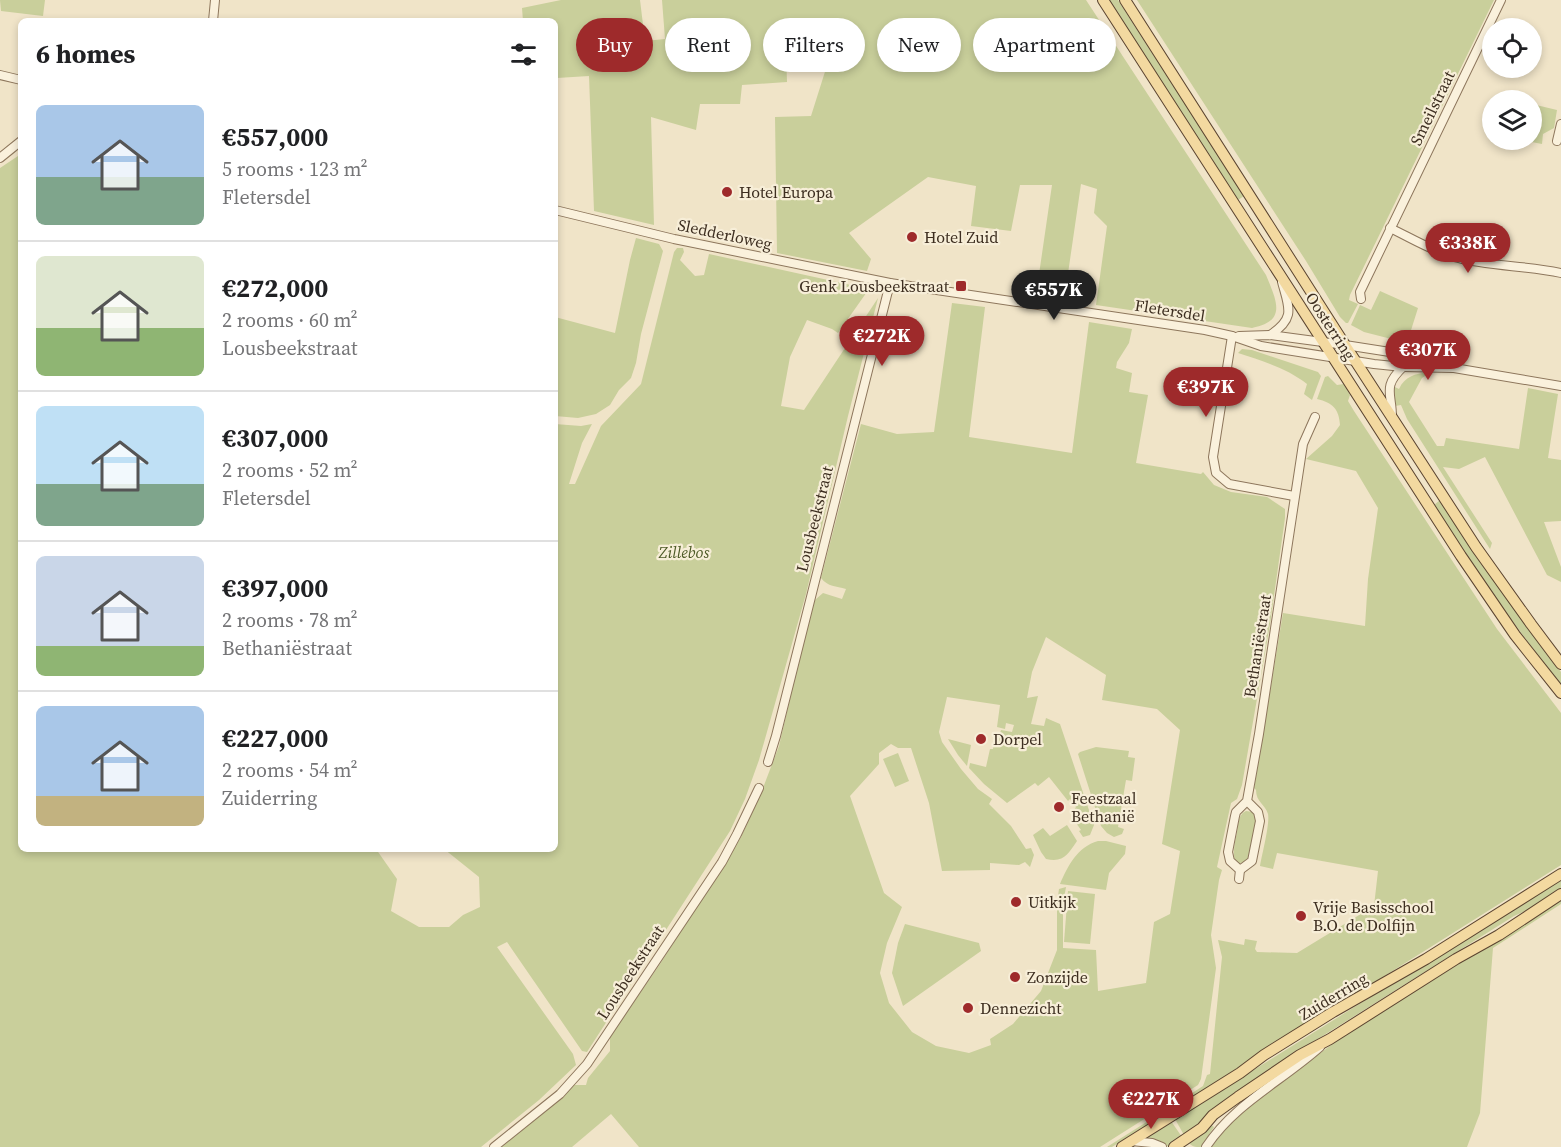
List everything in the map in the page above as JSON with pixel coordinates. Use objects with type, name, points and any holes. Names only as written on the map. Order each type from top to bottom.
[{"type":"main road","name":"Oosterring","points":[[1103,0],[1461,556],[1515,634],[1561,693]]},
{"type":"main road","name":"Oosterring","points":[[1125,0],[1476,547],[1561,664]]},
{"type":"main road","name":"Zuiderring","points":[[1126,1144],[1332,1012],[1426,959],[1561,874]]},
{"type":"main road","name":"Zuiderring","points":[[1174,1147],[1202,1128],[1213,1115],[1300,1055],[1330,1039],[1456,958],[1499,935],[1561,894]]},
{"type":"street","points":[[213,18],[215,0]]},
{"type":"street","name":"Smeilstraat","points":[[1361,299],[1360,292],[1501,0]]},
{"type":"street","points":[[0,75],[18,79]]},
{"type":"street","points":[[1556,140],[1561,124]]},
{"type":"street","points":[[0,158],[18,143]]},
{"type":"street","name":"Sledderloweg","points":[[558,211],[674,239],[890,283]]},
{"type":"street","points":[[1390,228],[1452,257],[1561,273]]},
{"type":"street","points":[[1270,335],[1278,330],[1288,317],[1289,310],[1280,276]]},
{"type":"street","name":"Fletersdel","points":[[890,283],[1232,336],[1261,346],[1334,358],[1403,367],[1454,368],[1560,383]]},
{"type":"street","name":"Lousbeekstraat","points":[[768,762],[890,283]]},
{"type":"street","name":"Fletersdel","points":[[1232,336],[1270,335],[1345,345],[1409,355],[1454,368]]},
{"type":"street","points":[[1232,336],[1213,457],[1216,473],[1229,484],[1294,496]]},
{"type":"street","points":[[1392,417],[1389,391],[1391,380],[1403,367]]},
{"type":"street","name":"Bethaniëstraat","points":[[1240,870],[1230,861],[1228,852],[1236,812],[1247,801],[1303,444],[1316,417]]},
{"type":"street","name":"Lousbeekstraat","points":[[494,1147],[560,1094],[587,1064],[722,862],[759,788]]},
{"type":"street","points":[[1239,879],[1240,870],[1254,856],[1260,821],[1258,812],[1247,801]]},
{"type":"street","points":[[1206,1147],[1238,1110],[1330,1039]]},
{"type":"street","points":[[1126,1144],[1152,1143],[1162,1147]]},
{"type":"green space","points":[[0,0],[45,0],[43,16],[1,11]]},
{"type":"green space","points":[[561,0],[640,0],[642,18],[576,18],[576,72],[653,72],[653,40],[665,39],[662,0],[1086,0],[1098,18],[973,18],[973,72],[1116,72],[1116,46],[1266,275],[1275,301],[1275,315],[1263,325],[1252,328],[1096,305],[1107,226],[1094,213],[1097,189],[1081,184],[1064,301],[1036,295],[1052,185],[1020,185],[1011,231],[971,226],[976,186],[928,177],[849,233],[871,259],[867,271],[777,253],[775,117],[811,116],[825,72],[865,72],[865,18],[763,18],[763,72],[787,72],[787,82],[742,85],[740,104],[700,104],[696,130],[651,117],[654,225],[594,211],[589,76],[558,78],[558,18],[523,18],[522,8]]},
{"type":"green space","points":[[1109,0],[1118,0],[1244,196],[1238,200]]},
{"type":"green space","points":[[1137,0],[1494,0],[1485,18],[1482,18],[1482,25],[1350,295],[1349,300],[1358,304],[1348,323],[1340,317]]},
{"type":"green space","points":[[1542,106],[1557,110],[1554,128],[1543,134],[1542,144]]},
{"type":"green space","name":"Zillebos","points":[[18,156],[18,852],[378,852],[397,879],[391,911],[419,927],[449,927],[463,915],[480,907],[479,877],[448,852],[558,852],[558,424],[581,426],[592,424],[582,443],[569,484],[575,484],[601,426],[641,384],[674,252],[677,248],[683,248],[684,252],[680,260],[695,276],[704,275],[709,254],[869,289],[838,333],[807,320],[790,357],[781,406],[804,410],[878,298],[806,594],[759,760],[745,799],[730,831],[587,1052],[582,1051],[507,942],[497,947],[573,1054],[576,1065],[539,1100],[481,1147],[0,1147],[0,168]]},
{"type":"green space","points":[[636,238],[659,244],[663,251],[631,378],[619,390],[610,405],[596,414],[578,418],[558,416],[558,318],[615,333]]},
{"type":"green space","points":[[1380,291],[1418,308],[1407,343],[1364,332],[1351,325],[1360,305],[1371,310]]},
{"type":"green space","points":[[952,303],[985,307],[969,437],[1072,453],[1089,322],[1132,329],[1129,343],[1117,362],[1116,368],[1132,373],[1129,392],[1148,395],[1136,463],[1201,474],[1203,472],[1214,485],[1231,492],[1267,497],[1285,509],[1270,624],[1242,785],[1237,799],[1231,803],[1217,867],[1222,870],[1211,935],[1216,968],[1201,1079],[1198,1085],[1100,1147],[639,1147],[611,1114],[572,1147],[501,1147],[574,1085],[586,1085],[588,1078],[610,1051],[610,1037],[660,964],[741,837],[779,746],[812,604],[823,593],[842,599],[846,589],[829,585],[821,578],[861,424],[897,434],[934,432]],"holes":[[[1046,637],[1106,675],[1102,700],[1157,709],[1180,730],[1162,844],[1180,851],[1170,914],[1154,922],[1146,983],[1098,991],[1096,950],[1063,948],[1063,904],[1066,887],[1059,889],[1057,950],[1041,991],[1013,1024],[990,1039],[991,1045],[969,1053],[936,1046],[912,1032],[889,1003],[880,973],[887,943],[902,907],[884,893],[850,796],[879,764],[879,753],[891,744],[898,748],[911,748],[929,803],[942,871],[990,870],[990,863],[1019,865],[1025,862],[1030,867],[1034,855],[1031,848],[1026,849],[1011,826],[989,804],[992,799],[978,789],[942,742],[939,732],[947,697],[1000,705],[997,727],[1005,729],[1006,723],[1014,725],[1012,732],[1001,730],[999,737],[995,737],[986,767],[970,763],[969,768],[984,784],[1007,803],[1035,783],[1038,786],[1049,777],[1068,801],[1070,799],[1076,807],[1073,811],[1078,817],[1074,820],[1083,837],[1090,835],[1094,825],[1060,724],[1046,718],[1044,726],[1031,724],[1038,696],[1027,698],[1032,672]]]},
{"type":"green space","points":[[1242,349],[1252,350],[1318,372],[1321,376],[1312,400],[1304,394],[1307,384],[1299,378],[1283,369],[1238,353]]},
{"type":"green space","points":[[1428,372],[1422,378],[1409,402],[1437,446],[1444,446],[1446,438],[1519,449],[1528,388],[1558,394],[1548,458],[1561,460],[1561,521],[1544,522],[1561,567],[1561,582],[1547,575],[1485,457],[1459,469],[1443,467],[1492,543],[1490,549],[1407,419],[1401,405],[1395,406],[1393,386],[1399,389],[1411,376]]},
{"type":"green space","points":[[1328,376],[1337,385],[1344,384],[1350,395],[1348,401],[1354,411],[1497,629],[1561,713],[1561,865],[1170,1111],[1169,1108],[1203,1086],[1207,1075],[1210,1074],[1222,957],[1218,940],[1244,945],[1245,939],[1257,941],[1255,949],[1257,952],[1297,953],[1374,906],[1378,871],[1277,853],[1273,869],[1260,866],[1268,814],[1254,788],[1283,613],[1365,626],[1368,579],[1378,508],[1356,471],[1306,459],[1332,436],[1340,425],[1334,407],[1317,399],[1325,377]]},
{"type":"green space","points":[[1440,500],[1479,561],[1561,672],[1561,685],[1511,619],[1434,505]]},
{"type":"green space","points":[[948,739],[971,745],[967,766],[958,755]]},
{"type":"green space","points":[[1096,747],[1129,751],[1128,757],[1135,758],[1132,781],[1126,780],[1118,827],[1124,829],[1122,834],[1114,837],[1101,826],[1078,754]]},
{"type":"green space","points":[[898,753],[909,781],[895,787],[883,759]]},
{"type":"green space","points":[[1246,811],[1253,812],[1257,818],[1249,859],[1238,863],[1234,855],[1235,843],[1240,818]]},
{"type":"green space","points":[[1067,825],[1077,841],[1061,858],[1046,859],[1033,835],[1043,828],[1050,836]]},
{"type":"green space","points":[[1098,841],[1126,846],[1125,854],[1109,873],[1106,890],[1060,884],[1079,852]]},
{"type":"green space","points":[[1561,878],[1561,891],[1546,902],[1514,916],[1305,1047],[1184,1135],[1175,1119]]},
{"type":"green space","points":[[1068,891],[1095,894],[1090,944],[1064,942]]},
{"type":"green space","points":[[1561,899],[1561,904],[1493,948],[1480,1113],[1467,1147],[1209,1147],[1240,1112],[1338,1040]]},
{"type":"green space","points":[[905,924],[979,943],[981,951],[903,1006],[892,973],[898,943]]},
{"type":"green space","points":[[1164,1111],[1166,1113],[1112,1147],[1107,1147]]},
{"type":"green space","points":[[1171,1121],[1182,1137],[1169,1147],[1145,1138]]},
{"type":"green space","points":[[1211,1125],[1214,1127],[1201,1147],[1190,1144],[1188,1141]]},
{"type":"place","name":"Hotel Europa","points":[[727,192]]},
{"type":"place","name":"Hotel Zuid","points":[[912,237]]},
{"type":"place","name":"Genk Lousbeekstraat","points":[[961,286]]},
{"type":"place","name":"Dorpel","points":[[981,739]]},
{"type":"place","name":"Feestzaal Bethanië","points":[[1059,807]]},
{"type":"place","name":"Uitkijk","points":[[1016,902]]},
{"type":"place","name":"Vrije Basisschool B.O. de Dolfijn","points":[[1301,916]]},
{"type":"place","name":"Zonzijde","points":[[1015,977]]},
{"type":"place","name":"Dennezicht","points":[[968,1008]]}]
